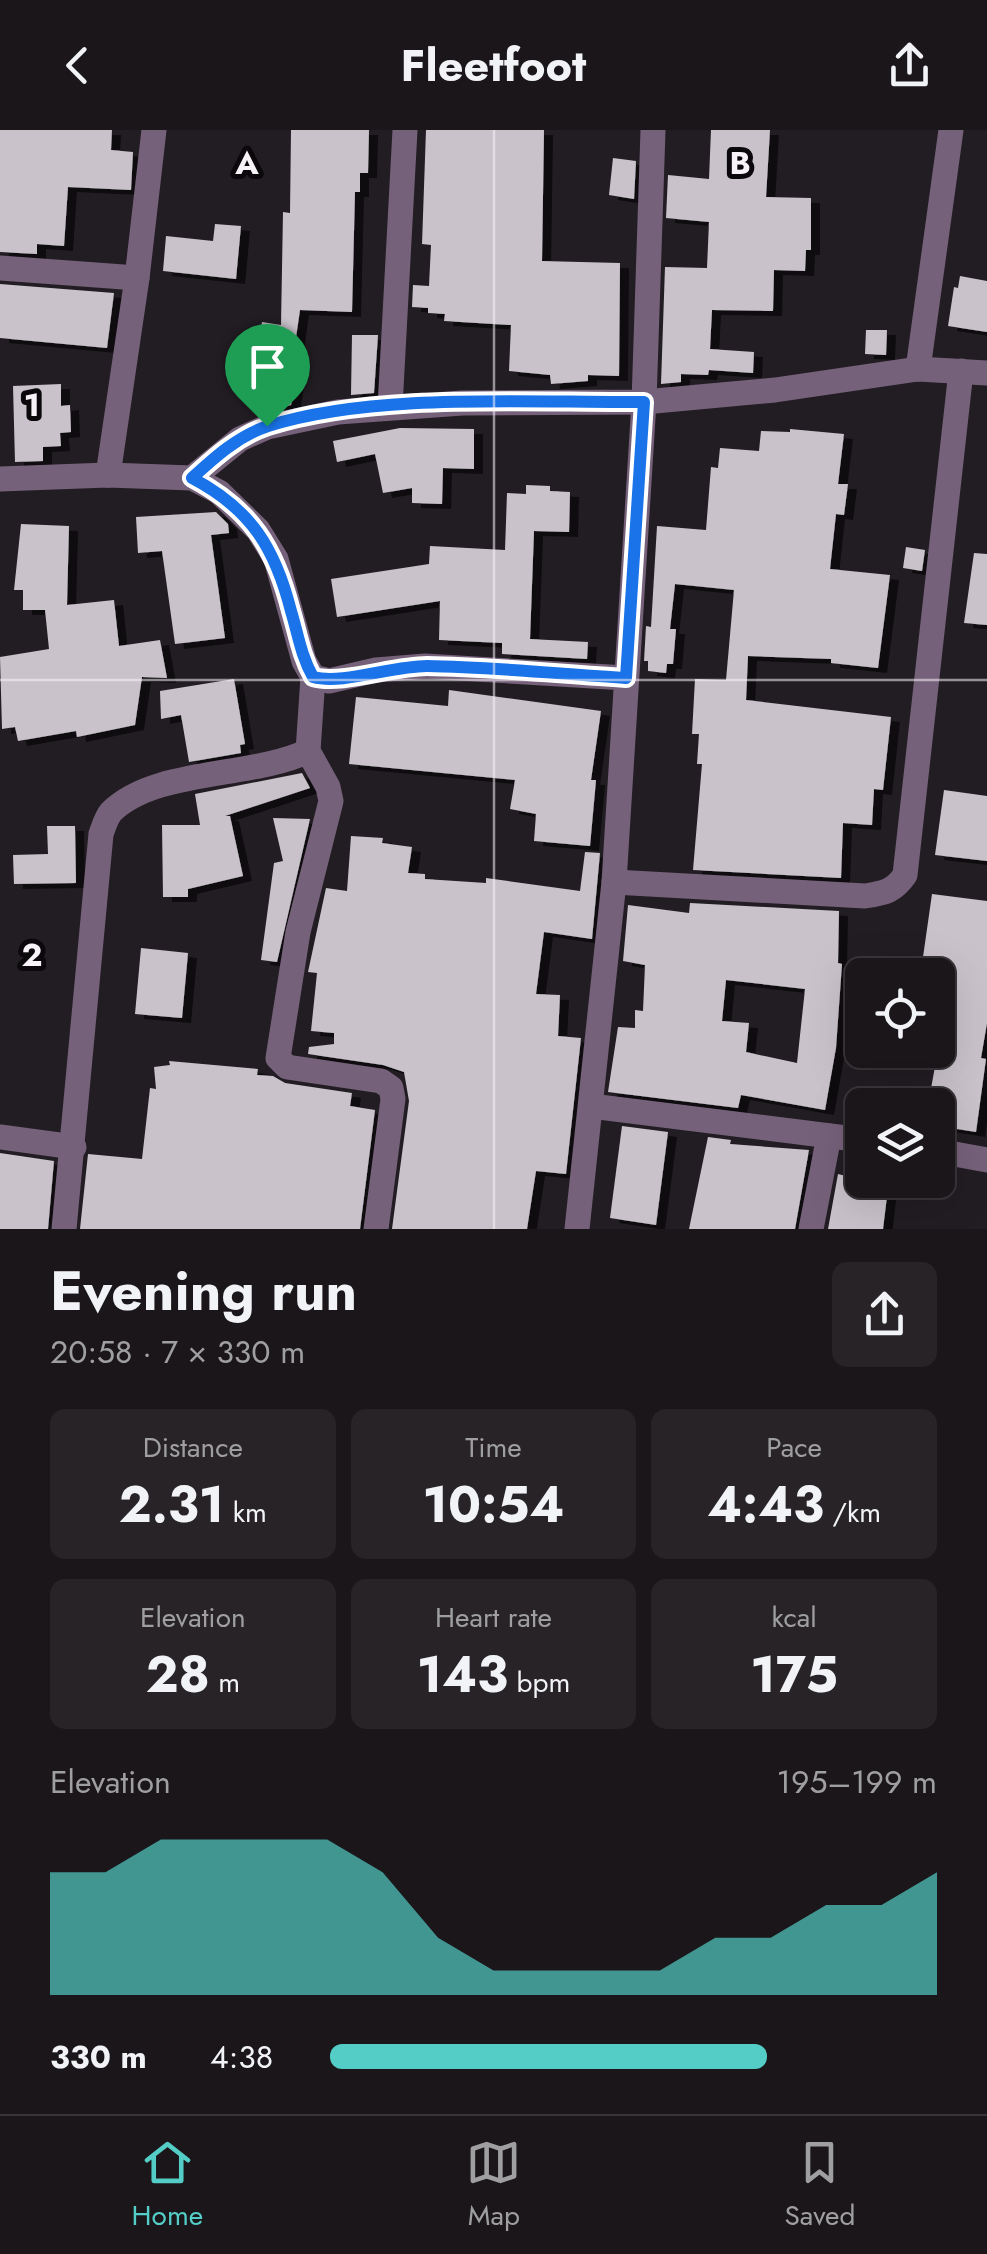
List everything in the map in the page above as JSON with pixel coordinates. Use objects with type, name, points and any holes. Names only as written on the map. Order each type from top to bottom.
[{"type":"street","points":[[108,475],[154,130]]},
{"type":"street","points":[[390,406],[405,130]]},
{"type":"street","points":[[577,1229],[614,882],[644,402],[653,130]]},
{"type":"street","points":[[918,369],[950,130]]},
{"type":"street","points":[[0,268],[136,278]]},
{"type":"street","points":[[192,478],[240,439],[267,426],[338,412],[390,406],[644,402],[775,390],[918,369],[974,372],[905,875],[896,888],[865,896],[614,882]]},
{"type":"street","points":[[0,479],[108,475],[192,478],[219,492],[258,530],[276,559],[304,661],[313,677],[308,751],[328,787],[331,801],[298,932],[278,1058],[288,1066],[380,1082],[391,1088],[393,1099],[376,1229]]},
{"type":"street","points":[[313,677],[329,681],[376,670],[425,666],[626,678]]},
{"type":"street","points":[[64,1229],[101,834],[109,814],[131,798],[166,784],[282,761],[308,751]]},
{"type":"street","points":[[591,1106],[845,1138]]},
{"type":"street","points":[[0,1136],[74,1147]]},
{"type":"street","points":[[810,1229],[829,1136]]},
{"type":"street","points":[[955,1154],[987,1160]]},
{"type":"building","points":[[0,130],[112,130],[111,150],[133,152],[131,190],[68,187],[64,246],[37,244],[37,254],[0,252]]},
{"type":"building","points":[[291,130],[369,130],[368,173],[360,173],[360,192],[355,192],[352,312],[300,310],[292,365],[298,366],[291,405],[279,408],[250,403],[262,322],[281,325],[283,212],[290,213]]},
{"type":"building","points":[[426,130],[544,130],[542,261],[620,263],[619,376],[588,375],[588,381],[551,384],[550,375],[509,371],[511,325],[444,321],[445,314],[412,307],[413,285],[429,286],[431,245],[422,244]]},
{"type":"building","points":[[711,130],[770,130],[766,197],[811,198],[811,250],[806,250],[805,271],[774,270],[773,311],[712,310],[710,349],[754,352],[753,373],[709,370],[708,375],[681,374],[681,382],[661,384],[665,267],[707,268],[709,222],[666,218],[668,175],[709,179]]},
{"type":"building","points":[[613,158],[636,161],[634,199],[609,195]]},
{"type":"building","points":[[215,224],[241,226],[236,279],[163,271],[166,236],[213,241]]},
{"type":"building","points":[[960,276],[987,281],[987,332],[948,326],[954,287],[958,288]]},
{"type":"building","points":[[0,284],[114,293],[107,348],[0,338]]},
{"type":"building","points":[[866,330],[887,330],[886,355],[865,354]]},
{"type":"building","points":[[352,335],[378,335],[374,393],[351,395]]},
{"type":"building","points":[[61,384],[61,406],[70,405],[71,432],[60,433],[61,446],[43,447],[43,461],[15,462],[13,386]]},
{"type":"building","points":[[400,428],[474,429],[474,469],[443,468],[442,504],[412,503],[412,488],[383,493],[375,454],[337,462],[333,441]]},
{"type":"building","points":[[790,429],[844,434],[838,484],[848,484],[844,515],[836,514],[830,569],[890,575],[878,668],[831,663],[831,659],[748,656],[746,700],[891,717],[883,790],[874,789],[872,825],[843,823],[841,878],[693,870],[702,764],[697,764],[699,734],[692,734],[695,679],[726,680],[734,590],[675,584],[670,629],[676,629],[673,664],[667,664],[666,673],[648,671],[648,661],[644,661],[646,626],[651,627],[657,526],[706,530],[711,467],[718,468],[720,448],[759,451],[761,431]]},
{"type":"building","points":[[526,485],[570,492],[569,532],[534,531],[530,639],[588,642],[587,659],[502,654],[502,643],[439,640],[440,601],[337,617],[331,579],[429,564],[430,546],[505,550],[507,493],[526,494]]},
{"type":"building","points":[[216,512],[228,524],[229,533],[211,535],[225,638],[175,644],[162,551],[138,553],[136,517]]},
{"type":"building","points":[[21,524],[69,526],[67,605],[114,600],[119,646],[160,640],[167,678],[142,677],[135,725],[77,737],[76,731],[18,741],[15,727],[2,729],[0,657],[49,649],[45,610],[23,610],[23,590],[14,590]]},
{"type":"building","points":[[906,547],[925,550],[922,571],[903,568]]},
{"type":"building","points":[[974,553],[987,554],[987,625],[964,623]]},
{"type":"building","points":[[234,679],[245,744],[240,745],[241,753],[189,762],[181,715],[161,719],[160,691]]},
{"type":"building","points":[[449,690],[601,711],[591,780],[596,780],[590,846],[534,841],[536,814],[510,809],[515,780],[349,764],[356,697],[448,706]]},
{"type":"building","points":[[302,773],[310,788],[225,816],[230,816],[243,876],[188,889],[188,897],[163,897],[162,825],[200,825],[195,794]]},
{"type":"building","points":[[944,790],[987,796],[987,861],[935,855]]},
{"type":"building","points":[[273,818],[310,819],[277,962],[261,960],[274,863],[283,861]]},
{"type":"building","points":[[47,826],[75,826],[76,883],[14,884],[13,855],[48,854]]},
{"type":"building","points":[[351,836],[383,838],[382,843],[412,847],[408,873],[425,874],[425,879],[486,883],[486,878],[580,891],[585,852],[600,853],[592,939],[544,932],[536,994],[560,995],[558,1036],[581,1038],[566,1174],[536,1171],[527,1229],[392,1229],[409,1101],[404,1072],[383,1065],[308,1054],[309,1047],[334,1044],[334,1033],[311,1031],[317,973],[308,972],[326,888],[347,891]]},
{"type":"building","points":[[932,894],[987,901],[987,1023],[981,1058],[986,1059],[976,1132],[955,1129],[955,1088],[931,1088],[935,1068],[955,1068],[955,958],[923,958]]},
{"type":"building","points":[[690,903],[839,911],[838,963],[842,964],[836,1048],[825,1110],[741,1095],[738,1108],[608,1092],[618,1027],[635,1028],[635,1010],[643,1011],[645,965],[623,961],[628,905],[689,913]],"holes":[[[726,980],[805,989],[797,1063],[746,1052],[749,1023],[722,1021]]]},
{"type":"building","points":[[141,948],[188,953],[182,1018],[135,1014]]},
{"type":"building","points":[[169,1061],[258,1069],[257,1075],[273,1076],[285,1083],[352,1093],[350,1106],[375,1110],[360,1229],[80,1229],[88,1154],[142,1159],[150,1088],[156,1089],[154,1067],[170,1065]]},
{"type":"building","points":[[622,1126],[668,1132],[656,1225],[610,1218]]},
{"type":"building","points":[[708,1137],[731,1140],[730,1144],[809,1150],[795,1229],[689,1229]]},
{"type":"building","points":[[0,1153],[54,1161],[48,1229],[0,1229]]},
{"type":"building","points":[[838,1174],[845,1176],[845,1198],[887,1198],[883,1229],[828,1229]]},
{"type":"route","points":[[644,402],[626,678],[425,666],[376,670],[329,681],[313,677],[304,661],[276,559],[258,530],[219,492],[192,478],[240,439],[267,426],[390,406],[644,402]]}]
